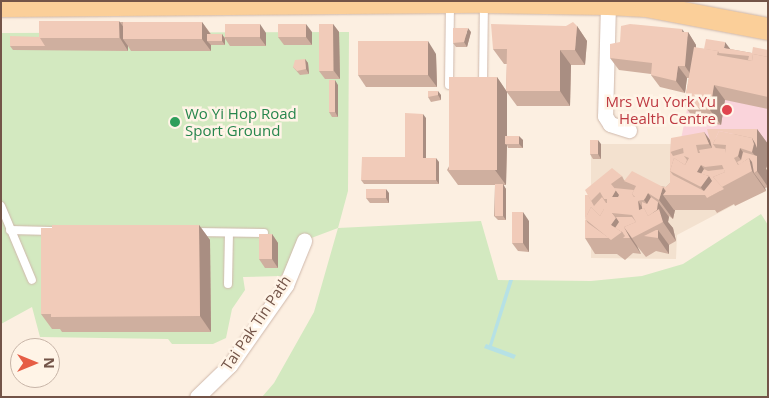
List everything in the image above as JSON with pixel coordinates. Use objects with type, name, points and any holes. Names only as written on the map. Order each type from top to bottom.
[{"type":"main road","points":[[1,6],[450,2],[608,4],[646,6],[768,29]]},
{"type":"street","points":[[608,4],[605,116],[610,124],[634,130]]},
{"type":"street","name":"Tai Pak Tin Path","points":[[197,397],[230,365],[286,285],[304,241]]},
{"type":"lane","points":[[449,99],[450,2]]},
{"type":"lane","points":[[483,82],[484,2]]},
{"type":"lane","points":[[1,206],[32,280]]},
{"type":"lane","points":[[10,230],[60,231]]},
{"type":"lane","points":[[189,232],[264,233]]},
{"type":"lane","points":[[228,284],[229,233]]},
{"type":"shaded area","name":"Mrs Wu York Yu Health Centre","points":[[699,50],[768,60],[768,144],[680,144]]},
{"type":"shaded area","points":[[591,144],[768,144],[768,187],[677,235],[676,259],[591,258]]},
{"type":"green space","name":"Wo Yi Hop Road Sport Ground","points":[[349,32],[348,191],[338,228],[306,240],[281,276],[243,277],[245,290],[232,309],[226,338],[213,344],[172,344],[168,339],[40,337],[32,307],[1,324],[1,33]]},
{"type":"green space","points":[[761,214],[768,225],[768,397],[262,397],[274,383],[314,312],[338,228],[481,221],[498,280],[591,281],[642,276],[683,264]]},
{"type":"water","points":[[509,280],[513,280],[492,346],[516,355],[514,359],[484,348],[486,344],[489,345]]},
{"type":"building","points":[[39,21],[119,21],[119,38],[39,38]]},
{"type":"building","points":[[123,22],[202,22],[202,39],[123,39]]},
{"type":"building","points":[[573,22],[577,26],[575,50],[560,50],[560,91],[506,91],[507,49],[493,49],[491,24],[566,26]]},
{"type":"building","points":[[225,24],[260,24],[260,37],[225,37]]},
{"type":"building","points":[[278,24],[306,24],[306,37],[278,37]]},
{"type":"building","points":[[319,24],[333,24],[333,71],[319,71]]},
{"type":"building","points":[[630,24],[682,29],[682,32],[688,32],[685,66],[678,66],[676,81],[651,75],[652,63],[610,58],[610,44],[620,42],[621,26]]},
{"type":"building","points":[[453,28],[468,28],[464,42],[453,43]]},
{"type":"building","points":[[207,34],[222,34],[222,41],[207,41]]},
{"type":"building","points":[[10,36],[40,37],[45,46],[10,46]]},
{"type":"building","points":[[706,39],[725,42],[724,48],[752,53],[753,47],[768,50],[768,57],[753,54],[752,61],[748,60],[749,56],[719,53],[718,51],[704,49]]},
{"type":"building","points":[[358,41],[428,41],[428,75],[358,75]]},
{"type":"building","points":[[694,47],[718,51],[717,55],[752,61],[753,54],[768,57],[768,97],[714,85],[710,110],[684,105]]},
{"type":"building","points":[[305,59],[306,69],[297,71],[293,67],[295,60]]},
{"type":"building","points":[[449,77],[497,77],[497,170],[449,170]]},
{"type":"building","points":[[329,80],[335,80],[335,112],[329,112]]},
{"type":"building","points":[[428,91],[438,91],[438,95],[428,97]]},
{"type":"building","points":[[405,113],[423,114],[423,158],[436,158],[436,180],[361,180],[362,157],[405,157]]},
{"type":"building","points":[[707,129],[757,129],[757,148],[752,138],[719,131],[713,144],[716,148],[725,149],[725,153],[700,153],[699,150],[712,148]]},
{"type":"building","points":[[719,131],[752,138],[754,144],[752,152],[740,148],[738,156],[734,158],[738,165],[749,158],[752,171],[722,187],[713,177],[725,172],[722,165],[705,167],[701,165],[697,172],[709,176],[701,187],[670,171],[674,158],[685,165],[689,158],[684,156],[683,148],[670,152],[671,138],[704,132],[709,144],[696,145],[698,153],[725,153],[726,145],[713,144]]},
{"type":"building","points":[[505,136],[519,136],[519,144],[505,144]]},
{"type":"building","points":[[590,140],[598,140],[598,154],[590,154]]},
{"type":"building","points":[[670,151],[673,156],[684,153],[687,160],[685,165],[674,158],[670,171]]},
{"type":"building","points":[[743,152],[757,156],[757,171],[754,173],[752,162],[749,158],[739,165],[737,162],[741,160]]},
{"type":"building","points":[[612,168],[622,176],[611,184],[616,190],[612,197],[635,197],[632,194],[636,186],[624,181],[632,171],[663,187],[659,200],[648,193],[644,200],[638,201],[639,210],[644,208],[648,216],[659,209],[663,222],[632,238],[624,227],[636,222],[632,215],[612,213],[616,218],[611,225],[622,232],[611,240],[585,219],[591,207],[600,216],[604,209],[607,209],[607,199],[604,199],[600,192],[591,201],[585,190]]},
{"type":"building","points":[[704,169],[708,171],[724,169],[725,172],[713,177],[724,189],[707,198],[705,195],[663,195],[666,191],[663,187],[670,183],[670,171],[673,175],[704,191],[712,181],[709,176],[701,174]]},
{"type":"building","points":[[495,184],[503,184],[503,216],[495,216]]},
{"type":"building","points":[[614,188],[634,190],[632,194],[634,197],[618,197],[619,195]]},
{"type":"building","points":[[366,189],[386,189],[386,198],[366,198]]},
{"type":"building","points":[[585,195],[588,195],[594,206],[602,197],[607,203],[607,209],[604,209],[600,216],[591,207],[585,219]]},
{"type":"building","points":[[651,197],[658,202],[657,210],[648,216],[644,208],[642,209],[642,202],[647,204]]},
{"type":"building","points":[[512,212],[523,212],[523,243],[512,243]]},
{"type":"building","points":[[616,217],[632,217],[636,222],[624,227],[630,238],[623,238],[625,236],[622,232],[615,228],[619,222]]},
{"type":"building","points":[[585,219],[588,223],[609,238],[585,238]]},
{"type":"building","points":[[52,225],[199,225],[200,316],[51,317],[51,314],[41,314],[41,228],[52,228]]},
{"type":"building","points":[[658,230],[658,238],[644,236]]},
{"type":"building","points":[[259,234],[272,234],[272,259],[259,259]]},
{"type":"place","name":"Mrs Wu York Yu Health Centre","points":[[727,110]]},
{"type":"place","name":"Wo Yi Hop Road Sport Ground","points":[[175,122]]}]
